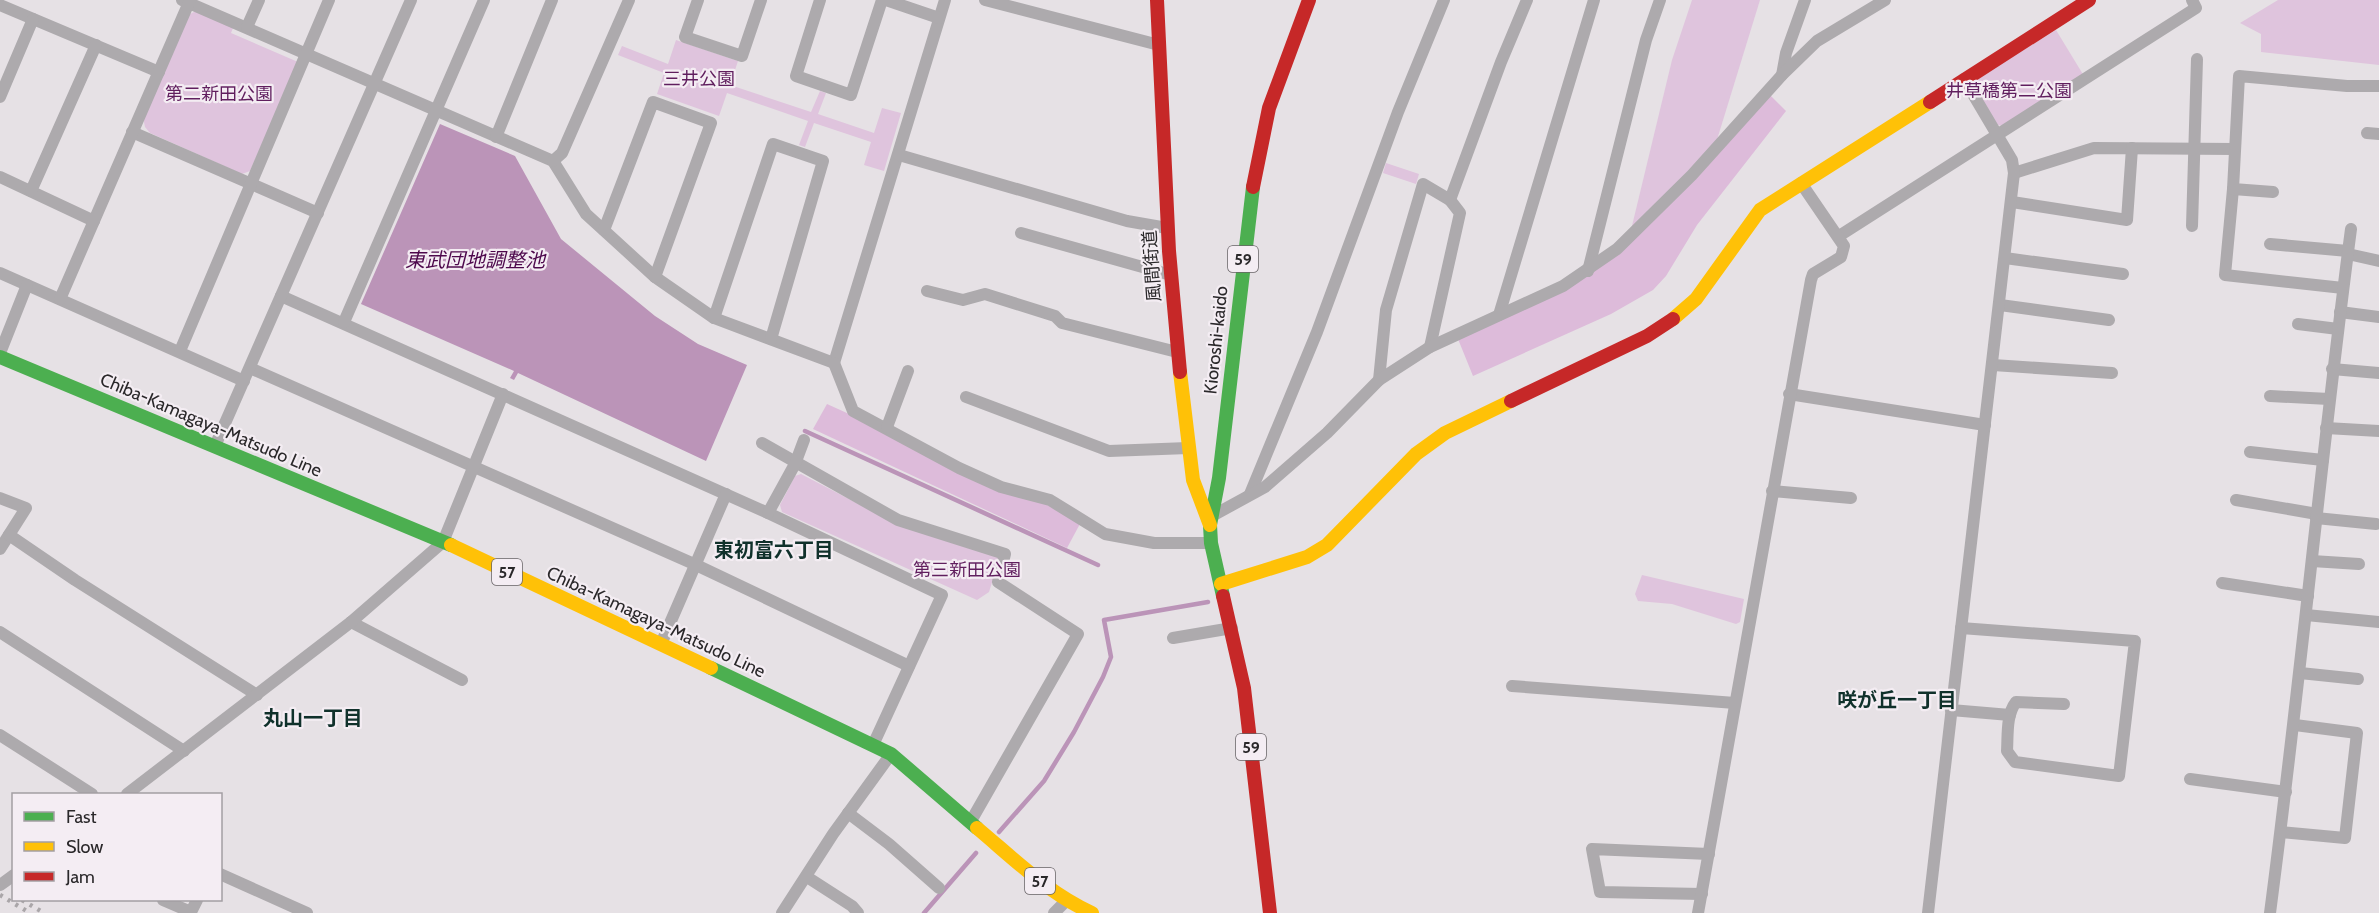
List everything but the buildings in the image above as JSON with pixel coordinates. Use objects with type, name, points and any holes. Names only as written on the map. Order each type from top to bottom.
[{"type":"main road","name":"風間街道","points":[[1157,0],[1161,139],[1177,352],[1194,492],[1211,520]]},
{"type":"main road","name":"Kioroshi-kaido","points":[[1221,584],[1211,543],[1211,520],[1219,478],[1255,166],[1269,108],[1309,0]]},
{"type":"main road","points":[[1221,584],[1307,557],[1327,545],[1416,454],[1445,433],[1647,336],[1677,317],[1696,299],[1755,216],[1802,183],[2089,0]]},
{"type":"main road","name":"Chiba-Kamagaya-Matsudo Line","points":[[0,357],[443,542],[891,754],[1066,901],[1092,913]]},
{"type":"main road","name":"59","points":[[1221,584],[1244,688],[1270,913]]},
{"type":"street","points":[[247,27],[259,0]]},
{"type":"street","points":[[180,351],[329,0]]},
{"type":"street","points":[[215,446],[411,0]]},
{"type":"street","points":[[344,322],[484,0]]},
{"type":"street","points":[[495,137],[552,0]]},
{"type":"street","points":[[553,160],[562,153],[629,0]]},
{"type":"street","points":[[698,0],[685,37],[742,56],[761,0]]},
{"type":"street","points":[[820,0],[796,76],[851,95],[884,0],[939,18]]},
{"type":"street","points":[[945,0],[834,363],[853,411],[887,427],[959,468],[1001,487],[1050,500],[1106,534],[1154,543],[1211,543]]},
{"type":"street","points":[[985,0],[1159,45]]},
{"type":"street","points":[[1250,494],[1317,332],[1398,112],[1444,0]]},
{"type":"street","points":[[1450,200],[1501,62],[1527,0]]},
{"type":"street","points":[[1499,315],[1594,0]]},
{"type":"street","points":[[1588,271],[1646,39],[1660,0]]},
{"type":"street","points":[[1782,75],[1785,52],[1805,0]]},
{"type":"street","points":[[1211,520],[1250,494],[1265,487],[1327,433],[1379,380],[1430,347],[1563,286],[1617,249],[1692,175],[1782,75],[1817,41],[1886,0]]},
{"type":"street","points":[[1839,236],[2196,8],[2192,0]]},
{"type":"street","points":[[60,298],[159,72],[187,1],[495,137],[553,160],[586,214],[655,277],[714,318],[834,363]]},
{"type":"street","points":[[0,4],[159,72]]},
{"type":"street","points":[[0,97],[33,19]]},
{"type":"street","points":[[32,191],[96,45]]},
{"type":"street","points":[[2192,226],[2197,59]]},
{"type":"street","points":[[2343,288],[2225,275],[2233,189],[2239,76],[2347,86],[2379,86]]},
{"type":"street","points":[[1928,913],[2014,173],[2012,160],[1964,79]]},
{"type":"street","points":[[604,230],[653,102],[711,123],[655,277]]},
{"type":"street","points":[[132,132],[318,213]]},
{"type":"street","points":[[714,318],[773,144],[823,161],[771,339]]},
{"type":"street","points":[[2014,173],[2094,148],[2235,149]]},
{"type":"street","points":[[2012,202],[2127,220],[2132,148]]},
{"type":"street","points":[[899,155],[1127,221],[1167,228]]},
{"type":"street","points":[[0,177],[94,221]]},
{"type":"street","points":[[1698,913],[1811,280],[1813,274],[1841,257],[1844,246],[1802,183]]},
{"type":"street","points":[[1379,380],[1386,310],[1423,184],[1450,200],[1460,213],[1430,347]]},
{"type":"street","points":[[2233,189],[2273,192]]},
{"type":"street","points":[[2270,913],[2295,725],[2332,369],[2351,229]]},
{"type":"street","points":[[1021,233],[1171,274]]},
{"type":"street","points":[[2270,244],[2348,253],[2379,261]]},
{"type":"street","points":[[2005,258],[2123,274]]},
{"type":"street","points":[[0,273],[244,381]]},
{"type":"street","points":[[0,352],[27,285]]},
{"type":"street","points":[[927,291],[963,300],[985,294],[1055,316],[1062,323],[1177,352]]},
{"type":"street","points":[[281,296],[344,322],[726,494],[942,595],[873,745]]},
{"type":"street","points":[[2000,305],[2109,320]]},
{"type":"street","points":[[2340,312],[2379,317]]},
{"type":"street","points":[[2298,324],[2338,329]]},
{"type":"street","points":[[1993,365],[2112,373]]},
{"type":"street","points":[[250,368],[409,436],[474,468],[694,564],[909,666]]},
{"type":"street","points":[[2332,369],[2379,373]]},
{"type":"street","points":[[887,427],[908,371]]},
{"type":"street","points":[[130,793],[351,622],[443,542],[503,394]]},
{"type":"street","points":[[1789,394],[1985,426]]},
{"type":"street","points":[[2270,396],[2329,399]]},
{"type":"street","points":[[966,397],[1109,451],[1188,448]]},
{"type":"street","points":[[2326,428],[2379,430]]},
{"type":"street","points":[[768,513],[795,464],[804,440]]},
{"type":"street","points":[[762,443],[795,464],[898,520],[1005,554],[998,582],[1078,634],[970,821]]},
{"type":"street","points":[[2250,452],[2323,460]]},
{"type":"street","points":[[1772,491],[1851,498]]},
{"type":"street","points":[[661,644],[726,494]]},
{"type":"street","points":[[0,498],[26,508],[0,549]]},
{"type":"street","points":[[2236,500],[2317,516],[2376,524]]},
{"type":"street","points":[[9,535],[75,580],[257,694]]},
{"type":"street","points":[[2312,561],[2359,564]]},
{"type":"street","points":[[2222,583],[2308,596]]},
{"type":"street","points":[[2306,615],[2379,622]]},
{"type":"street","points":[[351,622],[462,680]]},
{"type":"street","points":[[1173,638],[1232,628]]},
{"type":"street","points":[[1961,628],[2135,641],[2119,776],[2015,762],[2007,751],[2010,715],[2016,702],[2064,704]]},
{"type":"street","points":[[0,632],[184,751]]},
{"type":"street","points":[[2300,673],[2358,679]]},
{"type":"street","points":[[1512,686],[1735,704]]},
{"type":"street","points":[[1951,710],[2010,715]]},
{"type":"street","points":[[2281,832],[2345,838],[2356,733],[2295,725]]},
{"type":"street","points":[[0,735],[89,793]]},
{"type":"street","points":[[782,913],[848,813],[891,754]]},
{"type":"street","points":[[2190,779],[2286,792]]},
{"type":"street","points":[[848,813],[889,844],[939,888]]},
{"type":"street","points":[[1702,894],[1600,892],[1592,849],[1709,854]]},
{"type":"street","points":[[222,875],[307,913]]},
{"type":"street","points":[[807,877],[852,906],[858,913]]},
{"type":"street","points":[[165,901],[191,912],[196,901]]},
{"type":"street","points":[[1054,913],[1066,901]]},
{"type":"green space","points":[[1692,0],[1760,0],[1716,143],[1631,230],[1672,60]]},
{"type":"green space","points":[[2278,0],[2379,0],[2379,65],[2261,52],[2261,34],[2240,23]]},
{"type":"green space","name":"第二新田公園","points":[[196,11],[233,28],[231,33],[298,62],[250,171],[242,174],[150,133],[145,127],[143,117],[190,14]]},
{"type":"green space","name":"井草橋第二公園","points":[[2056,30],[2084,76],[2004,126],[1998,125],[1973,87],[1975,80]]},
{"type":"green space","name":"三井公園","points":[[676,40],[738,61],[730,85],[811,112],[820,91],[826,93],[818,114],[874,133],[882,108],[901,113],[884,171],[864,165],[871,142],[814,123],[805,147],[799,145],[808,121],[727,93],[719,116],[657,94],[664,73],[618,55],[622,46],[668,64]]},
{"type":"green space","points":[[1386,163],[1419,174],[1416,184],[1383,173]]},
{"type":"green space","name":"第三新田公園","points":[[801,474],[897,524],[997,555],[999,560],[989,592],[977,600],[782,512],[780,505],[795,476]]},
{"type":"green space","points":[[1642,575],[1744,599],[1740,622],[1736,624],[1672,604],[1638,601],[1635,594]]},
{"type":"shaded area","points":[[1770,95],[1786,111],[1697,225],[1666,276],[1653,290],[1611,314],[1473,376],[1458,339],[1568,288]]},
{"type":"shaded area","points":[[827,404],[1026,494],[1081,522],[1067,548],[813,429]]},
{"type":"water","name":"東武団地調整池","points":[[440,124],[515,156],[561,239],[655,316],[698,344],[747,365],[706,461],[518,373],[514,380],[510,378],[514,371],[361,304]]},
{"type":"waterway","points":[[805,431],[1098,565]]},
{"type":"waterway","points":[[999,832],[1044,781],[1074,732],[1103,677],[1111,657],[1104,620],[1208,602]]},
{"type":"waterway","points":[[924,913],[976,853]]},
{"type":"railway","points":[[0,895],[30,913]]},
{"type":"railway","points":[[24,901],[44,913]]},
{"type":"traffic: fast","points":[[1223,596],[1211,543],[1210,525],[1219,478],[1253,187]]},
{"type":"traffic: fast","points":[[0,357],[451,545]]},
{"type":"traffic: fast","points":[[711,668],[891,754],[977,828]]},
{"type":"traffic: slow","points":[[1673,319],[1696,299],[1760,210],[1930,102]]},
{"type":"traffic: slow","points":[[1180,372],[1193,480],[1210,525]]},
{"type":"traffic: slow","points":[[1221,584],[1307,557],[1327,545],[1416,454],[1445,433],[1511,401]]},
{"type":"traffic: slow","points":[[451,545],[711,668]]},
{"type":"traffic: slow","points":[[977,828],[1046,885],[1092,913]]},
{"type":"traffic: jam","points":[[1157,0],[1169,251],[1180,372]]},
{"type":"traffic: jam","points":[[1253,187],[1269,108],[1309,0]]},
{"type":"traffic: jam","points":[[1930,102],[2089,0]]},
{"type":"traffic: jam","points":[[1511,401],[1647,336],[1673,319]]},
{"type":"traffic: jam","points":[[1223,596],[1244,688],[1270,913]]},
{"type":"district","name":"東初富六丁目","points":[[774,550]]},
{"type":"district","name":"咲が丘一丁目","points":[[1897,700]]},
{"type":"district","name":"丸山一丁目","points":[[313,718]]}]
